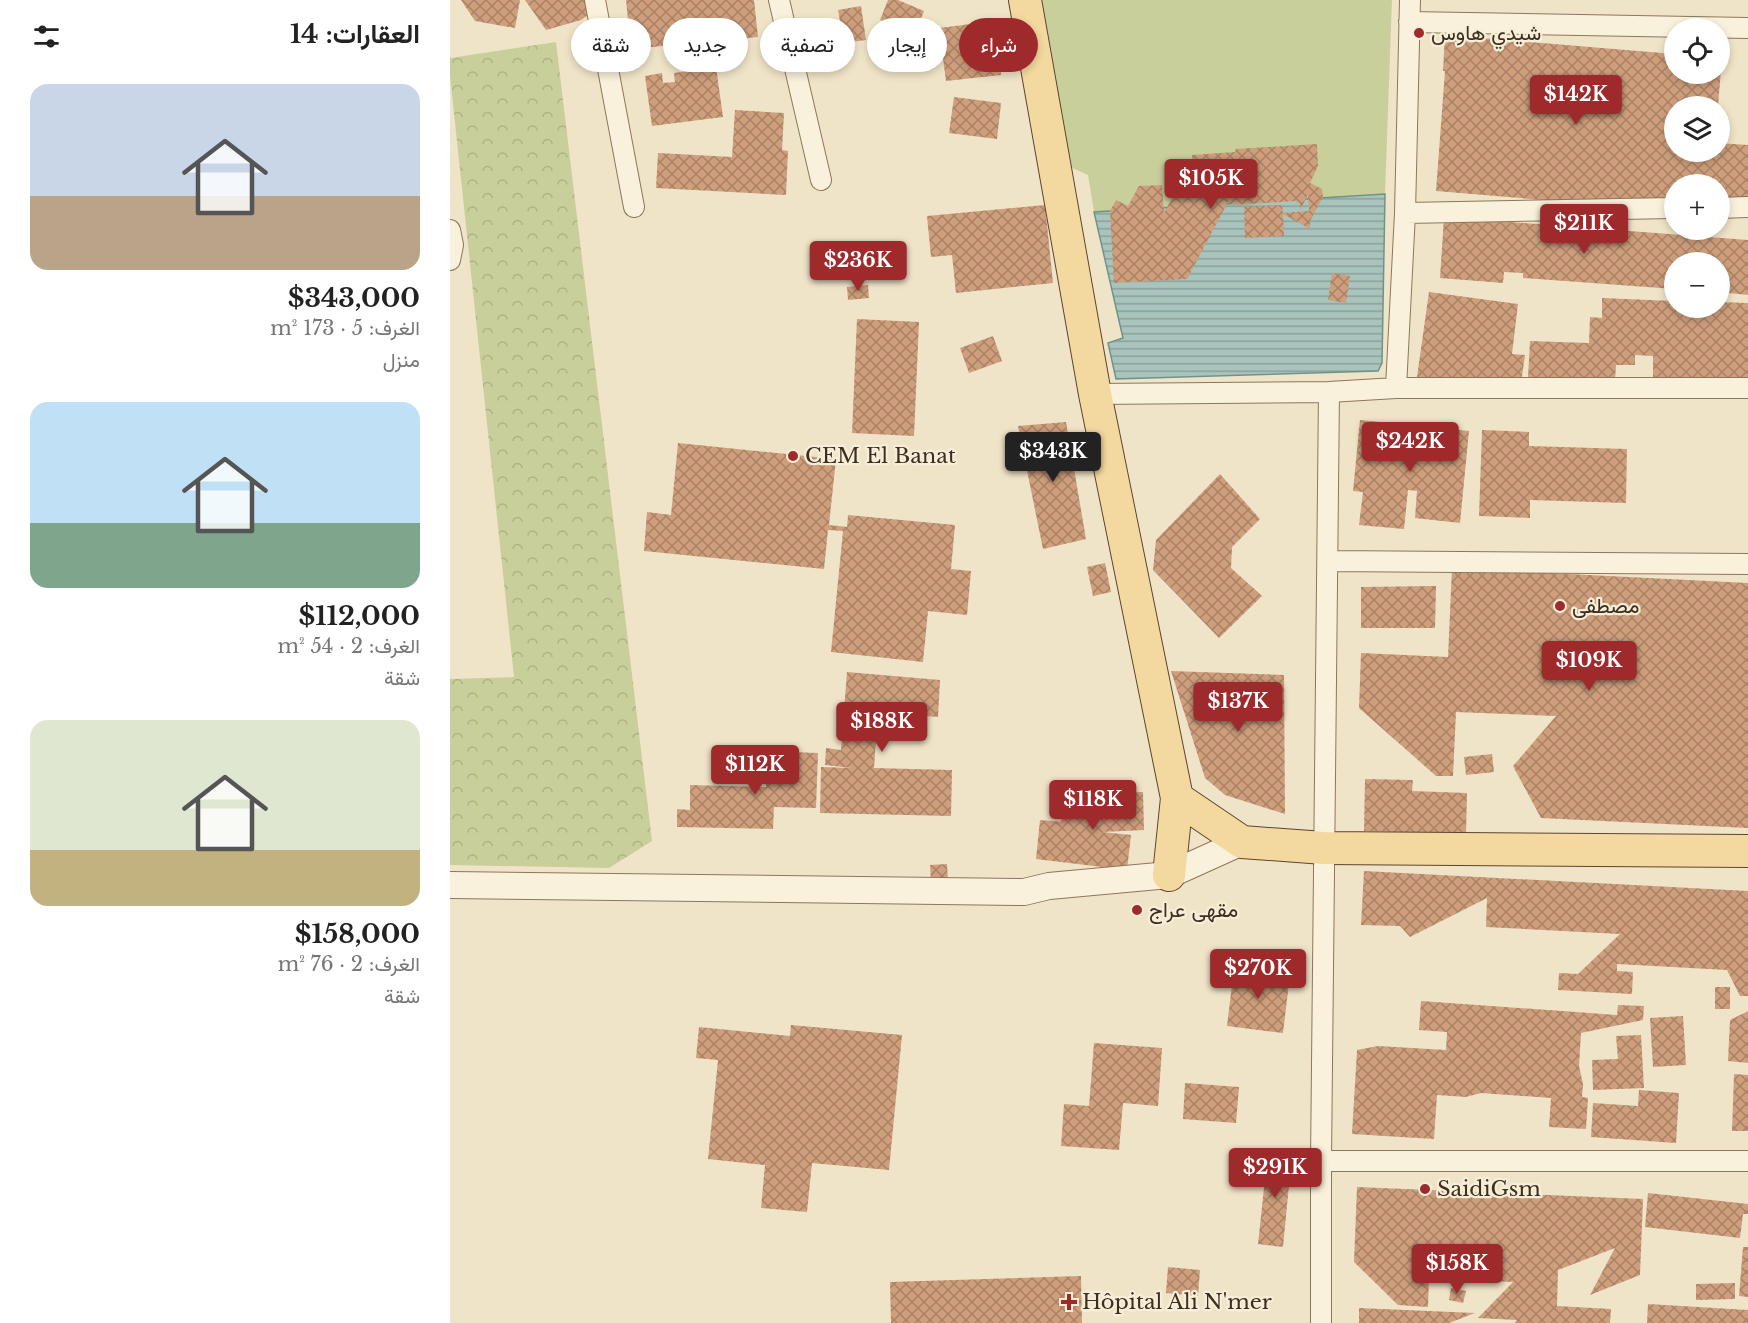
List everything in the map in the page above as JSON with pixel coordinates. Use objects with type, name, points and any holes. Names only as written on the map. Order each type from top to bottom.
[{"type":"main road","points":[[1025,0],[1095,394],[1178,798],[1169,875]]},
{"type":"main road","points":[[1178,798],[1242,842],[1324,848],[1748,851]]},
{"type":"street","points":[[595,0],[634,207]]},
{"type":"street","points":[[779,0],[821,180]]},
{"type":"street","points":[[1396,388],[1405,213],[1410,0]]},
{"type":"street","points":[[1409,22],[1748,28]]},
{"type":"street","points":[[1730,208],[1748,207]]},
{"type":"street","points":[[1405,213],[1664,208]]},
{"type":"street","points":[[450,230],[453,245],[450,260]]},
{"type":"street","points":[[1095,394],[1329,392],[1396,388],[1748,388]]},
{"type":"street","points":[[1321,1323],[1329,392]]},
{"type":"street","points":[[1328,561],[1748,564]]},
{"type":"street","points":[[450,885],[1024,892],[1048,886],[1169,875],[1242,842]]},
{"type":"street","points":[[1321,1161],[1748,1161]]},
{"type":"green space","points":[[1041,0],[1392,0],[1385,194],[1094,212],[1088,175],[1068,166]]},
{"type":"green space","points":[[556,42],[652,841],[609,868],[450,865],[450,679],[514,677],[450,76],[450,58]]},
{"type":"water","points":[[1385,194],[1382,363],[1378,371],[1116,379],[1108,343],[1123,338],[1094,212]]},
{"type":"building","points":[[461,0],[520,0],[515,28],[475,21]]},
{"type":"building","points":[[525,0],[587,0],[591,13],[584,18],[571,18],[571,23],[546,30]]},
{"type":"building","points":[[626,0],[754,0],[758,37],[748,38],[748,18],[663,18],[663,46],[651,47],[651,18],[628,18]]},
{"type":"building","points":[[888,0],[898,0],[924,11],[921,18],[881,18]]},
{"type":"building","points":[[861,6],[866,40],[855,42],[855,18],[839,18],[838,10]]},
{"type":"building","points":[[959,26],[959,72],[1001,72],[1001,75],[946,81],[947,27]]},
{"type":"building","points":[[1445,35],[1664,53],[1664,84],[1720,84],[1719,96],[1664,96],[1664,162],[1730,162],[1730,144],[1748,145],[1748,217],[1730,216],[1730,174],[1664,174],[1664,210],[1436,191],[1445,71],[1443,71]]},
{"type":"building","points":[[717,72],[723,117],[652,126],[645,76],[662,73],[663,83],[675,82],[674,73]]},
{"type":"building","points":[[954,97],[1001,103],[997,139],[949,133]]},
{"type":"building","points":[[735,110],[784,113],[782,150],[788,151],[786,195],[656,188],[658,153],[732,157]]},
{"type":"building","points":[[1317,144],[1318,166],[1310,183],[1322,189],[1323,197],[1310,221],[1310,229],[1283,214],[1284,236],[1245,238],[1244,207],[1282,205],[1283,213],[1309,211],[1308,195],[1300,210],[1300,204],[1295,201],[1235,205],[1228,202],[1187,279],[1114,283],[1110,211],[1116,200],[1128,206],[1139,186],[1162,185],[1164,213],[1174,194],[1205,192],[1205,182],[1194,176],[1192,155],[1235,152],[1236,149]]},
{"type":"building","points":[[1045,205],[1053,283],[956,293],[952,255],[931,257],[927,216]]},
{"type":"building","points":[[1444,217],[1664,234],[1664,240],[1748,240],[1748,295],[1730,293],[1730,252],[1664,252],[1664,288],[1523,278],[1523,273],[1504,272],[1503,283],[1440,278]]},
{"type":"building","points":[[1332,273],[1350,276],[1346,303],[1328,300]]},
{"type":"building","points":[[868,285],[869,298],[848,300],[847,287]]},
{"type":"building","points":[[1429,292],[1518,304],[1512,354],[1525,355],[1520,391],[1417,377]]},
{"type":"building","points":[[1602,298],[1664,301],[1664,318],[1730,318],[1730,302],[1748,303],[1748,382],[1653,379],[1653,356],[1635,355],[1635,365],[1616,365],[1615,380],[1528,378],[1530,341],[1589,343],[1590,317],[1602,318]]},
{"type":"building","points":[[857,319],[919,322],[914,436],[852,433]]},
{"type":"building","points":[[993,336],[1002,361],[969,373],[960,348]]},
{"type":"building","points":[[1360,420],[1469,431],[1460,523],[1415,518],[1417,491],[1408,490],[1404,529],[1359,525],[1363,492],[1353,491]]},
{"type":"building","points":[[1066,422],[1086,539],[1043,549],[1018,426]]},
{"type":"building","points":[[1482,430],[1529,432],[1529,446],[1627,449],[1626,503],[1530,500],[1530,518],[1479,516]]},
{"type":"building","points":[[678,443],[836,459],[829,525],[847,527],[848,515],[955,525],[951,569],[971,571],[967,615],[928,611],[923,662],[831,652],[843,531],[828,530],[824,569],[644,551],[647,512],[671,515]]},
{"type":"building","points":[[1220,474],[1260,519],[1232,547],[1231,568],[1262,596],[1219,638],[1153,570],[1156,540]]},
{"type":"building","points":[[1105,563],[1111,592],[1093,596],[1087,567]]},
{"type":"building","points":[[1452,568],[1748,583],[1748,828],[1541,818],[1513,766],[1556,716],[1456,712],[1453,776],[1436,776],[1359,708],[1361,653],[1448,657]]},
{"type":"building","points":[[1436,586],[1435,628],[1361,628],[1361,587]]},
{"type":"building","points":[[1171,671],[1284,675],[1285,814],[1225,795],[1205,778]]},
{"type":"building","points":[[847,672],[940,680],[938,717],[878,712],[874,768],[952,770],[951,816],[820,813],[821,767],[852,768],[825,765],[826,748],[841,750]]},
{"type":"building","points":[[767,751],[818,753],[816,808],[774,807],[773,829],[677,827],[677,809],[690,810],[690,785],[766,787]]},
{"type":"building","points":[[1492,754],[1494,772],[1466,775],[1464,757]]},
{"type":"building","points":[[1365,779],[1413,780],[1412,791],[1467,793],[1466,834],[1364,831]]},
{"type":"building","points":[[1143,792],[1144,830],[1102,832],[1131,835],[1127,870],[1036,859],[1040,820],[1061,822],[1064,798],[1101,802],[1100,793]]},
{"type":"building","points":[[947,864],[948,881],[931,882],[930,865]]},
{"type":"building","points":[[1364,871],[1748,891],[1748,996],[1740,996],[1727,970],[1617,964],[1617,971],[1633,972],[1632,994],[1558,990],[1559,973],[1578,974],[1620,934],[1486,927],[1487,898],[1410,937],[1400,926],[1361,925]]},
{"type":"building","points":[[1234,968],[1290,975],[1283,1033],[1227,1026]]},
{"type":"building","points":[[1715,987],[1730,987],[1730,1009],[1715,1009]]},
{"type":"building","points":[[1421,1001],[1617,1015],[1618,1005],[1644,1006],[1643,1020],[1581,1033],[1579,1066],[1583,1084],[1582,1097],[1588,1098],[1586,1129],[1549,1127],[1551,1098],[1481,1093],[1466,1097],[1437,1095],[1434,1139],[1352,1134],[1357,1050],[1378,1046],[1446,1050],[1447,1032],[1419,1030]]},
{"type":"building","points":[[1748,1011],[1748,1063],[1728,1061],[1730,1020]]},
{"type":"building","points":[[1683,1016],[1686,1065],[1653,1067],[1650,1018]]},
{"type":"building","points":[[791,1025],[902,1035],[889,1170],[812,1163],[807,1212],[761,1208],[765,1165],[708,1159],[718,1060],[696,1058],[699,1027],[790,1036]]},
{"type":"building","points":[[1641,1035],[1644,1088],[1593,1090],[1592,1060],[1618,1059],[1616,1036]]},
{"type":"building","points":[[1094,1043],[1162,1048],[1158,1106],[1123,1103],[1119,1150],[1061,1146],[1064,1104],[1089,1106]]},
{"type":"building","points":[[1734,1074],[1748,1075],[1748,1131],[1732,1131]]},
{"type":"building","points":[[1185,1083],[1239,1087],[1236,1123],[1183,1119]]},
{"type":"building","points":[[1639,1090],[1679,1093],[1676,1143],[1591,1137],[1593,1103],[1638,1106]]},
{"type":"building","points":[[1268,1151],[1292,1154],[1283,1247],[1258,1244]]},
{"type":"building","points":[[1357,1187],[1643,1199],[1640,1275],[1590,1295],[1615,1248],[1558,1270],[1557,1306],[1611,1309],[1610,1323],[1515,1323],[1517,1320],[1478,1318],[1513,1282],[1429,1278],[1428,1307],[1398,1305],[1354,1262]]},
{"type":"building","points":[[1648,1193],[1748,1204],[1748,1214],[1743,1214],[1740,1238],[1645,1227]]},
{"type":"building","points":[[1743,1247],[1748,1247],[1748,1297],[1739,1296]]},
{"type":"building","points":[[1168,1267],[1200,1270],[1198,1296],[1166,1293]]},
{"type":"building","points":[[1081,1276],[1082,1323],[891,1323],[890,1282]]},
{"type":"building","points":[[1735,1283],[1735,1299],[1696,1300],[1696,1284]]},
{"type":"building","points":[[1451,1288],[1466,1291],[1463,1303],[1449,1300]]},
{"type":"building","points":[[1648,1304],[1748,1310],[1748,1323],[1647,1323]]},
{"type":"building","points":[[1359,1308],[1475,1313],[1449,1323],[1359,1323]]},
{"type":"place","name":"شيدي هاوس","points":[[1419,33]]},
{"type":"place","name":"CEM El Banat","points":[[793,456]]},
{"type":"place","name":"مصطفى","points":[[1560,606]]},
{"type":"place","name":"مقهى عراج","points":[[1137,910]]},
{"type":"place","name":"SaidiGsm","points":[[1425,1189]]},
{"type":"place","name":"Hôpital Ali N'mer","points":[[1069,1302]]}]
